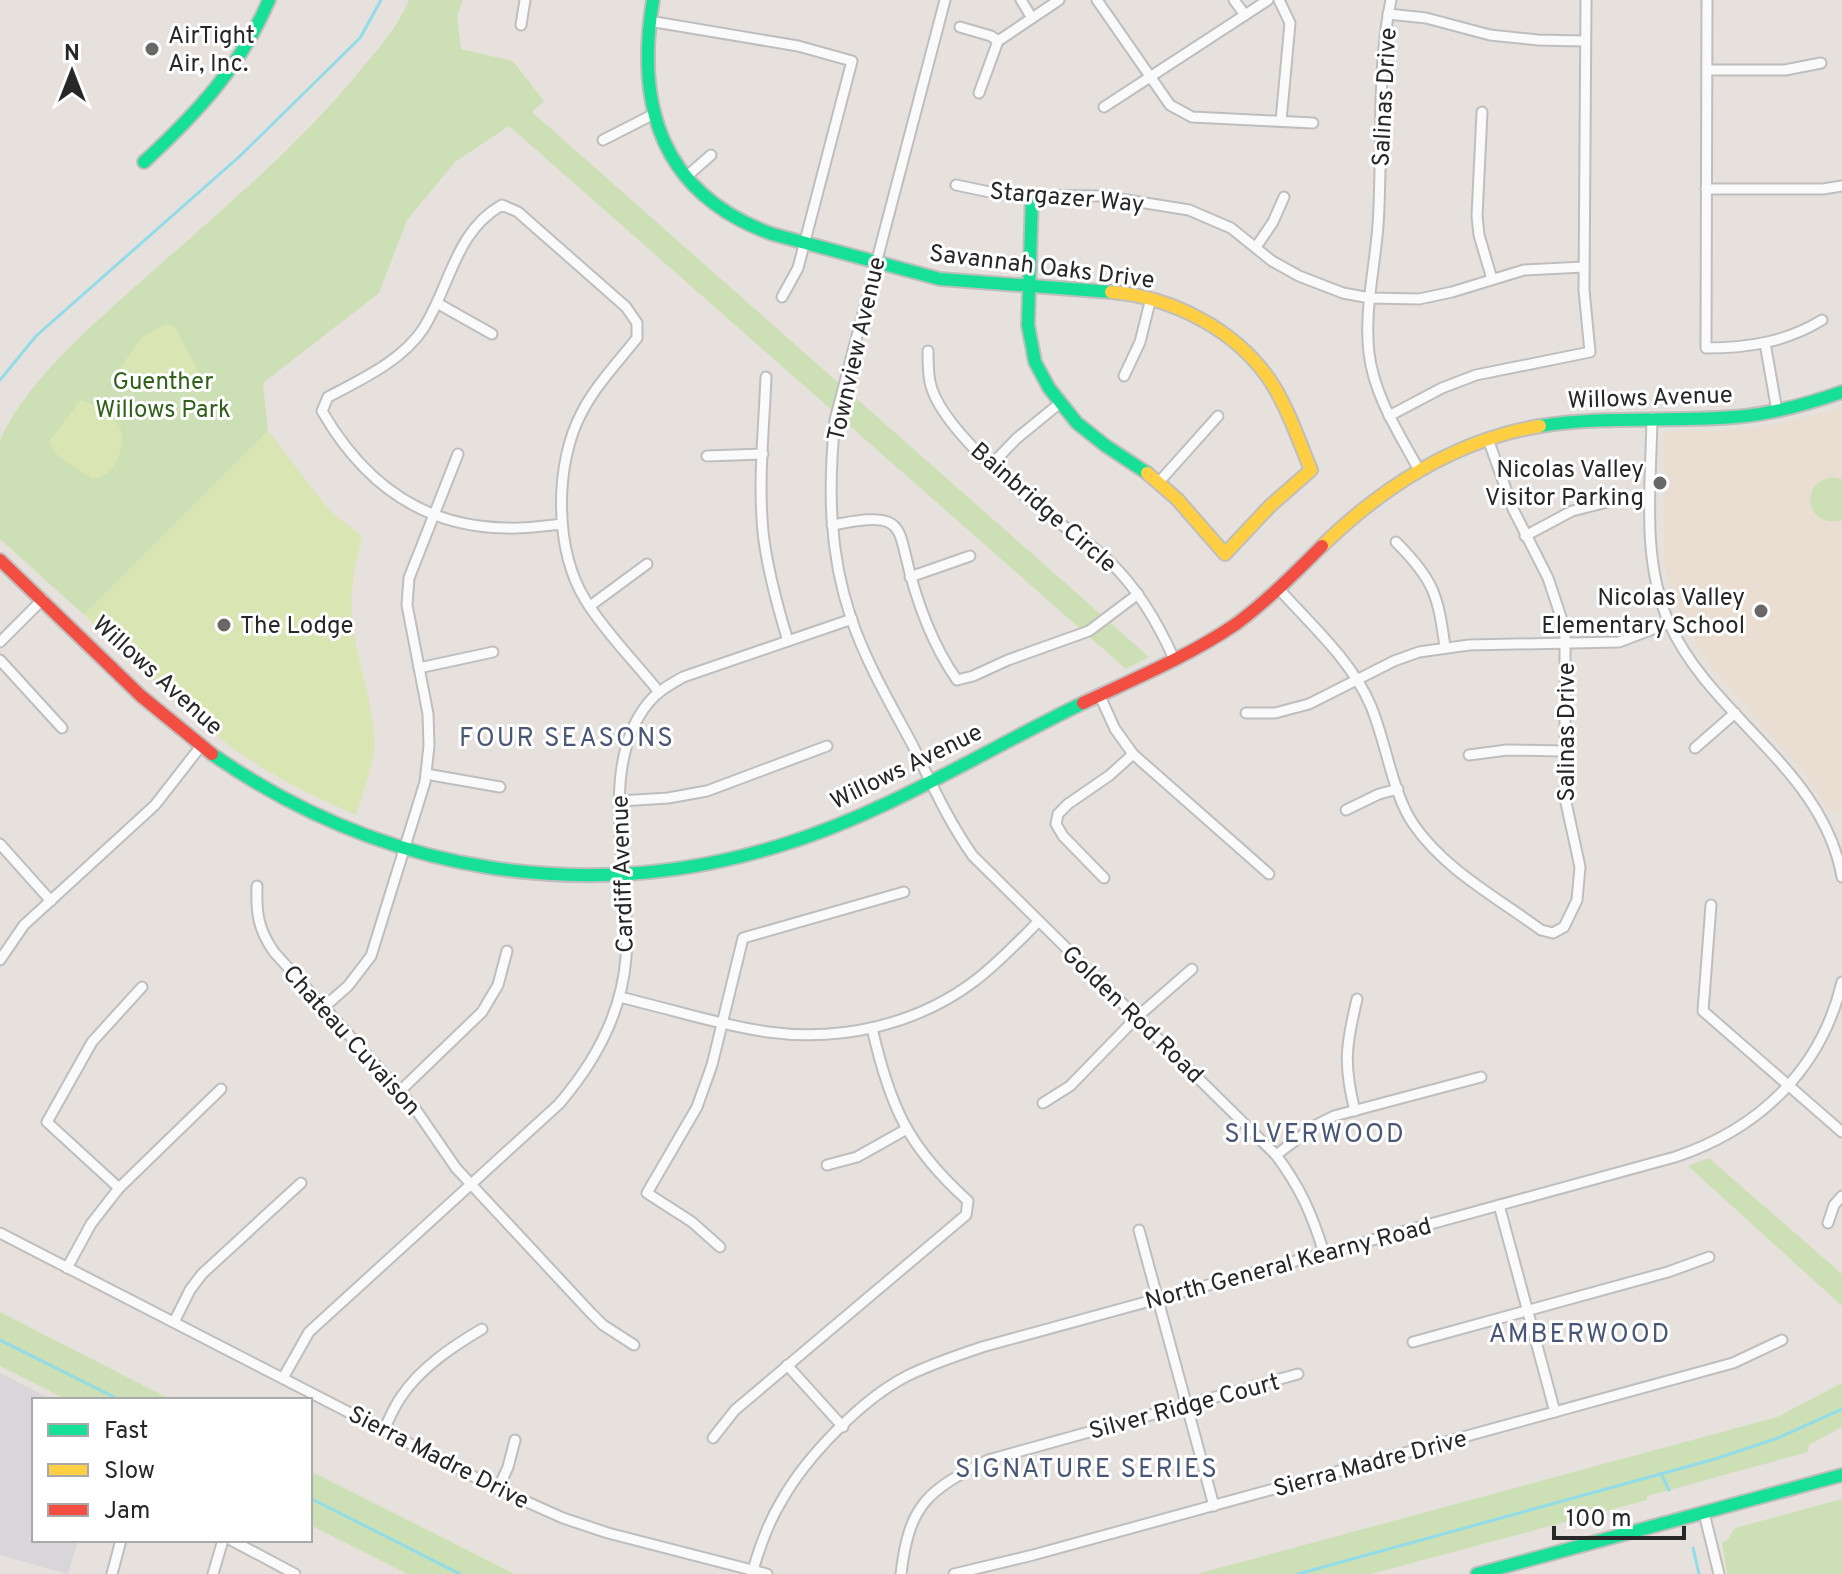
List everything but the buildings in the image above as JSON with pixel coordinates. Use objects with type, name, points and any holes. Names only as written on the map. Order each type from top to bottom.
[{"type":"street","points":[[144,162],[216,91],[244,51],[269,0]]},
{"type":"street","points":[[521,25],[525,0]]},
{"type":"street","name":"Savannah Oaks Drive","points":[[653,0],[645,72],[652,115],[672,158],[706,197],[726,212],[751,226],[954,281],[1151,298],[1174,305],[1199,320],[1254,361],[1269,377],[1311,470],[1270,506],[1225,554],[1159,482]]},
{"type":"street","name":"Townview Avenue","points":[[930,781],[868,660],[852,619],[836,560],[830,491],[835,420],[945,0]]},
{"type":"street","points":[[1021,0],[1032,18]]},
{"type":"street","points":[[979,93],[998,41],[1059,0]]},
{"type":"street","points":[[1097,0],[1170,105],[1192,117],[1313,123]]},
{"type":"street","points":[[1234,0],[1245,15]]},
{"type":"street","points":[[1104,107],[1268,0]]},
{"type":"street","points":[[1279,0],[1290,23],[1281,121]]},
{"type":"street","name":"Salinas Drive","points":[[1391,0],[1378,226],[1370,298],[1369,353],[1374,380],[1389,416],[1419,470]]},
{"type":"street","points":[[1389,416],[1442,388],[1476,375],[1590,352],[1584,267],[1583,41],[1586,0]]},
{"type":"street","points":[[1707,0],[1706,348],[1765,343],[1801,333],[1822,320]]},
{"type":"street","points":[[1388,14],[1426,18],[1490,35],[1583,41]]},
{"type":"street","points":[[649,21],[798,46],[852,61],[798,268],[782,297]]},
{"type":"street","points":[[960,27],[998,41]]},
{"type":"street","points":[[1707,70],[1785,70],[1821,63]]},
{"type":"street","points":[[1482,112],[1477,216],[1479,235],[1492,279]]},
{"type":"street","points":[[603,140],[652,115]]},
{"type":"street","points":[[687,176],[711,155]]},
{"type":"street","name":"Stargazer Way","points":[[956,185],[1004,195],[1102,196],[1189,210],[1231,228],[1272,261],[1299,276],[1343,293],[1370,298],[1437,296],[1543,267],[1584,267]]},
{"type":"street","points":[[1706,189],[1823,189],[1842,186]]},
{"type":"street","points":[[1032,197],[1028,332],[1031,349],[1047,385],[1060,403],[1096,440],[1159,482],[1218,416]]},
{"type":"street","points":[[1256,247],[1273,222],[1284,197]]},
{"type":"street","points":[[562,524],[508,528],[478,526],[432,516],[396,495],[371,475],[350,454],[322,411],[328,397],[367,376],[402,351],[421,331],[437,303],[455,256],[488,213],[502,205],[518,212],[626,307],[637,323],[637,338],[583,410],[568,442],[562,485],[562,524],[574,572],[590,606],[659,692]]},
{"type":"street","points":[[1124,376],[1140,342],[1151,298]]},
{"type":"street","points":[[437,303],[492,334]]},
{"type":"street","points":[[1765,343],[1777,411]]},
{"type":"street","name":"Bainbridge Circle","points":[[928,351],[930,383],[952,425],[1036,505],[1112,563],[1159,626],[1174,659]]},
{"type":"street","points":[[766,377],[763,531],[775,599],[788,641]]},
{"type":"street","name":"Willows Avenue","points":[[0,560],[172,723],[240,773],[312,815],[404,851],[460,864],[521,873],[623,876],[693,869],[770,849],[860,815],[1174,659],[1221,633],[1279,589],[1364,508],[1419,470],[1488,439],[1538,425],[1571,420],[1732,417],[1777,411],[1842,392]]},
{"type":"street","points":[[992,464],[1016,439],[1060,403]]},
{"type":"street","points":[[1652,418],[1651,549],[1656,584],[1669,623],[1694,665],[1806,795],[1834,848],[1842,877]]},
{"type":"street","name":"Salinas Drive","points":[[1398,789],[1414,825],[1431,846],[1461,873],[1541,930],[1553,933],[1564,927],[1577,900],[1580,885],[1577,849],[1565,798],[1566,645],[1563,620],[1513,509],[1488,439]]},
{"type":"street","points":[[324,1007],[348,986],[371,956],[426,774],[428,714],[407,605],[409,578],[458,454]]},
{"type":"street","points":[[707,456],[763,454]]},
{"type":"street","points":[[1525,536],[1572,511],[1611,501]]},
{"type":"street","points":[[832,525],[883,520],[891,522],[900,533],[910,577],[928,626],[957,680],[1089,631],[1138,594]]},
{"type":"street","points":[[1396,542],[1421,568],[1431,584],[1440,606],[1445,647]]},
{"type":"street","points":[[910,577],[970,556]]},
{"type":"street","points":[[590,606],[647,564]]},
{"type":"street","points":[[1279,589],[1357,681],[1369,700],[1381,731],[1398,789],[1379,794],[1346,810]]},
{"type":"street","points":[[0,642],[43,599]]},
{"type":"street","name":"Cardiff Avenue","points":[[283,1378],[309,1332],[559,1104],[576,1085],[604,1038],[619,997],[626,958],[619,778],[625,745],[648,703],[683,677],[852,619]]},
{"type":"street","points":[[1246,713],[1275,713],[1309,704],[1394,661],[1419,652],[1445,647],[1619,642],[1669,623]]},
{"type":"street","points":[[419,668],[493,652]]},
{"type":"street","points":[[0,660],[62,728]]},
{"type":"street","points":[[1099,694],[1115,729],[1133,754],[1269,874]]},
{"type":"street","points":[[1695,748],[1735,713]]},
{"type":"street","points":[[0,960],[17,933],[155,805],[201,746]]},
{"type":"street","points":[[620,801],[668,798],[707,791],[827,746]]},
{"type":"street","points":[[1469,755],[1507,750],[1565,751]]},
{"type":"street","points":[[1104,878],[1063,836],[1056,824],[1058,814],[1133,754]]},
{"type":"street","points":[[426,774],[500,787]]},
{"type":"street","name":"Golden Rod Road","points":[[930,781],[949,819],[973,856],[1276,1155],[1301,1190],[1312,1212],[1324,1253]]},
{"type":"street","points":[[0,844],[51,901]]},
{"type":"street","name":"Chateau Cuvaison","points":[[257,886],[256,912],[264,938],[414,1107],[448,1159],[596,1318],[634,1345]]},
{"type":"street","points":[[720,1247],[692,1222],[647,1193],[697,1107],[712,1065],[743,938],[904,892]]},
{"type":"street","points":[[1711,905],[1703,1011],[1842,1132]]},
{"type":"street","points":[[619,997],[789,1034],[839,1033],[872,1028],[922,1011],[973,982],[1038,922]]},
{"type":"street","points":[[400,1091],[472,1025],[482,1012],[498,985],[507,951]]},
{"type":"street","points":[[1043,1103],[1070,1086],[1136,1018],[1192,969]]},
{"type":"street","name":"North General Kearny Road","points":[[753,1572],[769,1524],[798,1476],[874,1398],[905,1378],[982,1347],[1712,1145],[1744,1125],[1788,1088],[1810,1059],[1829,1024],[1842,982]]},
{"type":"street","points":[[119,1188],[47,1122],[92,1042],[142,987]]},
{"type":"street","points":[[1355,1111],[1345,1066],[1347,1039],[1357,999]]},
{"type":"street","points":[[713,1438],[735,1410],[966,1215],[968,1201],[929,1163],[905,1130],[887,1087],[872,1028]]},
{"type":"street","points":[[1276,1155],[1316,1125],[1355,1111],[1481,1077]]},
{"type":"street","points":[[67,1268],[91,1224],[119,1188],[221,1089]]},
{"type":"street","points":[[827,1165],[857,1157],[905,1130]]},
{"type":"street","points":[[174,1322],[202,1274],[301,1183]]},
{"type":"street","points":[[1828,1223],[1834,1205],[1842,1196]]},
{"type":"street","points":[[1499,1205],[1555,1412]]},
{"type":"street","points":[[1139,1230],[1214,1506]]},
{"type":"street","name":"Sierra Madre Drive","points":[[0,1233],[498,1489],[563,1518],[608,1533],[767,1574]]},
{"type":"street","points":[[1413,1342],[1668,1272],[1709,1257]]},
{"type":"street","points":[[384,1430],[409,1386],[452,1346],[482,1329]]},
{"type":"street","name":"Sierra Madre Drive","points":[[954,1574],[1733,1363],[1782,1340]]},
{"type":"street","points":[[787,1365],[843,1427]]},
{"type":"street","name":"Silver Ridge Court","points":[[901,1574],[905,1538],[916,1512],[933,1493],[961,1473],[988,1460],[1298,1374]]},
{"type":"street","points":[[498,1489],[515,1440]]},
{"type":"street","points":[[1483,1573],[1842,1475]]},
{"type":"street","points":[[1704,1513],[1719,1574]]},
{"type":"street","points":[[112,1574],[120,1542]]},
{"type":"street","points":[[213,1574],[222,1542]]},
{"type":"street","points":[[235,1542],[295,1574]]},
{"type":"shaded area","name":"Nicolas Valley Elementary School","points":[[1842,406],[1842,809],[1831,814],[1807,776],[1711,667],[1690,634],[1665,567],[1665,431],[1717,431],[1765,426]]},
{"type":"shaded area","points":[[0,1373],[49,1398],[32,1398],[32,1542],[77,1542],[68,1574],[0,1555]]},
{"type":"green space","name":"Guenther Willows Park","points":[[409,0],[463,0],[457,16],[461,49],[513,61],[544,101],[532,112],[1149,657],[1126,669],[509,126],[455,162],[407,220],[379,293],[263,383],[268,431],[84,615],[0,539],[0,440],[11,418],[42,377],[99,319],[303,134],[384,41]]},
{"type":"green space","points":[[165,324],[175,327],[199,373],[177,389],[167,392],[146,390],[136,386],[120,368],[141,338]]},
{"type":"green space","points":[[81,400],[110,415],[121,429],[121,448],[117,460],[104,475],[93,479],[55,452],[49,441]]},
{"type":"green space","name":"The Lodge","points":[[268,431],[328,509],[362,536],[354,573],[352,621],[373,720],[374,750],[356,815],[290,784],[229,745],[165,692],[84,615]]},
{"type":"green space","points":[[1832,477],[1842,479],[1842,520],[1821,518],[1814,513],[1811,505],[1810,496],[1814,488]]},
{"type":"green space","points":[[1709,1158],[1842,1274],[1842,1306],[1688,1166]]},
{"type":"green space","points":[[0,1312],[168,1398],[63,1398],[0,1366]]},
{"type":"green space","points":[[1842,1383],[1842,1427],[1809,1445],[1808,1452],[1647,1496],[1647,1500],[1371,1574],[1197,1574],[1777,1417]]},
{"type":"green space","points":[[312,1472],[515,1574],[407,1574],[312,1526]]},
{"type":"green space","points":[[1842,1499],[1842,1574],[1727,1574],[1722,1542],[1727,1541],[1735,1528]]},
{"type":"waterway","points":[[0,380],[36,336],[240,156],[360,38],[381,0]]},
{"type":"waterway","points":[[0,1340],[116,1398]]},
{"type":"waterway","points":[[1298,1574],[1715,1459],[1778,1438],[1842,1409]]},
{"type":"waterway","points":[[1661,1473],[1669,1490]]},
{"type":"waterway","points":[[312,1499],[460,1574]]},
{"type":"waterway","points":[[1693,1548],[1699,1574]]},
{"type":"traffic: fast","points":[[144,162],[216,88],[245,46],[269,0]]},
{"type":"traffic: fast","points":[[653,0],[648,39],[649,76],[654,111],[664,142],[681,171],[704,196],[735,217],[772,234],[940,279],[1111,292]]},
{"type":"traffic: fast","points":[[1032,197],[1028,325],[1035,362],[1049,388],[1077,423],[1147,473]]},
{"type":"traffic: fast","points":[[1540,426],[1591,421],[1745,416],[1795,407],[1842,392]]},
{"type":"traffic: fast","points":[[212,754],[278,795],[347,828],[417,852],[490,868],[564,875],[638,873],[713,862],[788,843],[827,829],[901,797],[1083,703]]},
{"type":"traffic: fast","points":[[1477,1574],[1842,1475]]},
{"type":"traffic: slow","points":[[1111,292],[1134,295],[1181,309],[1223,333],[1242,348],[1279,395],[1311,470],[1270,506],[1225,554],[1177,499],[1147,473]]},
{"type":"traffic: slow","points":[[1322,546],[1370,504],[1422,469],[1479,442],[1540,426]]},
{"type":"traffic: jam","points":[[1083,703],[1218,636],[1270,596],[1322,546]]},
{"type":"traffic: jam","points":[[0,560],[141,696],[212,754]]},
{"type":"place","name":"AirTight Air, Inc.","points":[[152,49]]},
{"type":"place","name":"Nicolas Valley Visitor Parking","points":[[1660,483]]},
{"type":"place","name":"Nicolas Valley Elementary School","points":[[1761,611]]},
{"type":"place","name":"The Lodge","points":[[224,625]]},
{"type":"district","name":"FOUR SEASONS","points":[[567,737]]},
{"type":"district","name":"SILVERWOOD","points":[[1315,1133]]},
{"type":"district","name":"AMBERWOOD","points":[[1580,1333]]},
{"type":"district","name":"SIGNATURE SERIES","points":[[1087,1468]]}]
